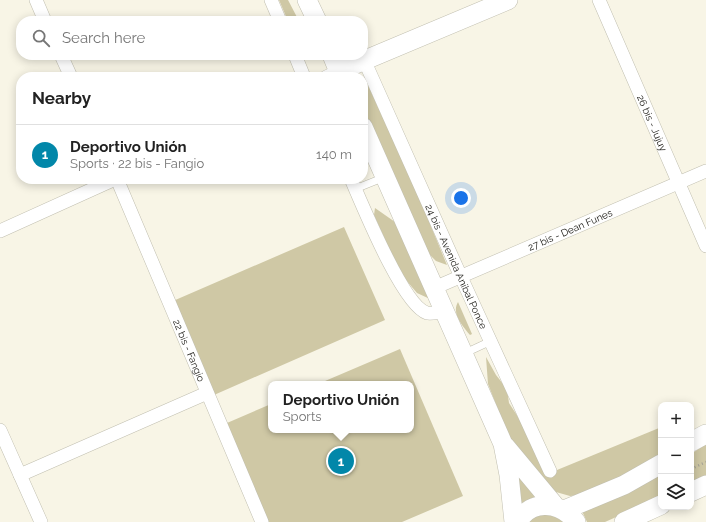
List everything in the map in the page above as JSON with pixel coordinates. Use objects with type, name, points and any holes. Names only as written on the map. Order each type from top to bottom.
[{"type":"main road","points":[[307,0],[315,16]]},
{"type":"main road","points":[[334,70],[365,62],[508,0]]},
{"type":"main road","points":[[368,138],[503,444],[509,475],[514,522]]},
{"type":"main road","points":[[694,440],[706,434]]},
{"type":"main road","points":[[503,444],[565,512]]},
{"type":"main road","points":[[518,522],[527,511],[545,505],[565,512],[624,485],[658,466]]},
{"type":"main road","points":[[694,491],[706,485]]},
{"type":"main road","points":[[624,522],[658,506]]},
{"type":"street","points":[[36,0],[43,16]]},
{"type":"street","points":[[271,0],[278,16]]},
{"type":"street","name":"26 bis - Jujuy","points":[[599,0],[706,246]]},
{"type":"street","points":[[63,60],[69,72]]},
{"type":"street","points":[[296,60],[302,72]]},
{"type":"street","name":"24 bis - Avenida Aníbal Ponce","points":[[365,62],[550,471]]},
{"type":"street","name":"27 bis - Dean Funes","points":[[434,288],[706,171]]},
{"type":"street","points":[[0,231],[105,184]]},
{"type":"street","name":"22 bis - Fangio","points":[[118,184],[262,522]]},
{"type":"street","points":[[353,184],[398,280],[413,304],[427,313],[445,312]]},
{"type":"street","points":[[20,475],[207,393]]},
{"type":"street","points":[[0,430],[41,522]]},
{"type":"lane","points":[[368,181],[385,177]]},
{"type":"lane","points":[[463,354],[490,341]]},
{"type":"path","points":[[694,468],[706,462]]},
{"type":"shaded area","points":[[279,0],[288,0],[296,16],[286,16]]},
{"type":"shaded area","points":[[368,85],[418,195],[447,265],[436,261],[427,252],[368,124]]},
{"type":"shaded area","points":[[375,208],[395,222],[430,299],[417,293],[400,273],[374,215]]},
{"type":"shaded area","points":[[344,227],[385,320],[214,395],[173,301]]},
{"type":"shaded area","points":[[458,302],[472,334],[470,335],[461,324],[457,315],[456,306]]},
{"type":"shaded area","points":[[400,349],[414,381],[325,381]]},
{"type":"shaded area","points":[[486,357],[496,375],[507,389],[509,403],[520,420],[541,464],[557,470],[658,428],[658,456],[603,486],[581,495],[570,496],[556,492],[544,484],[512,445],[488,384]]},
{"type":"shaded area","points":[[414,382],[463,496],[402,522],[262,522],[220,426],[268,405],[268,433],[414,433]]},
{"type":"shaded area","points":[[706,444],[706,477],[694,483],[694,474],[694,452]]},
{"type":"shaded area","points":[[510,460],[540,494],[518,505]]},
{"type":"shaded area","points":[[658,475],[658,498],[605,522],[587,522],[582,511]]},
{"type":"shaded area","points":[[546,511],[568,522],[525,522]]},
{"type":"place","name":"Deportivo Unión","points":[[341,461]]}]
